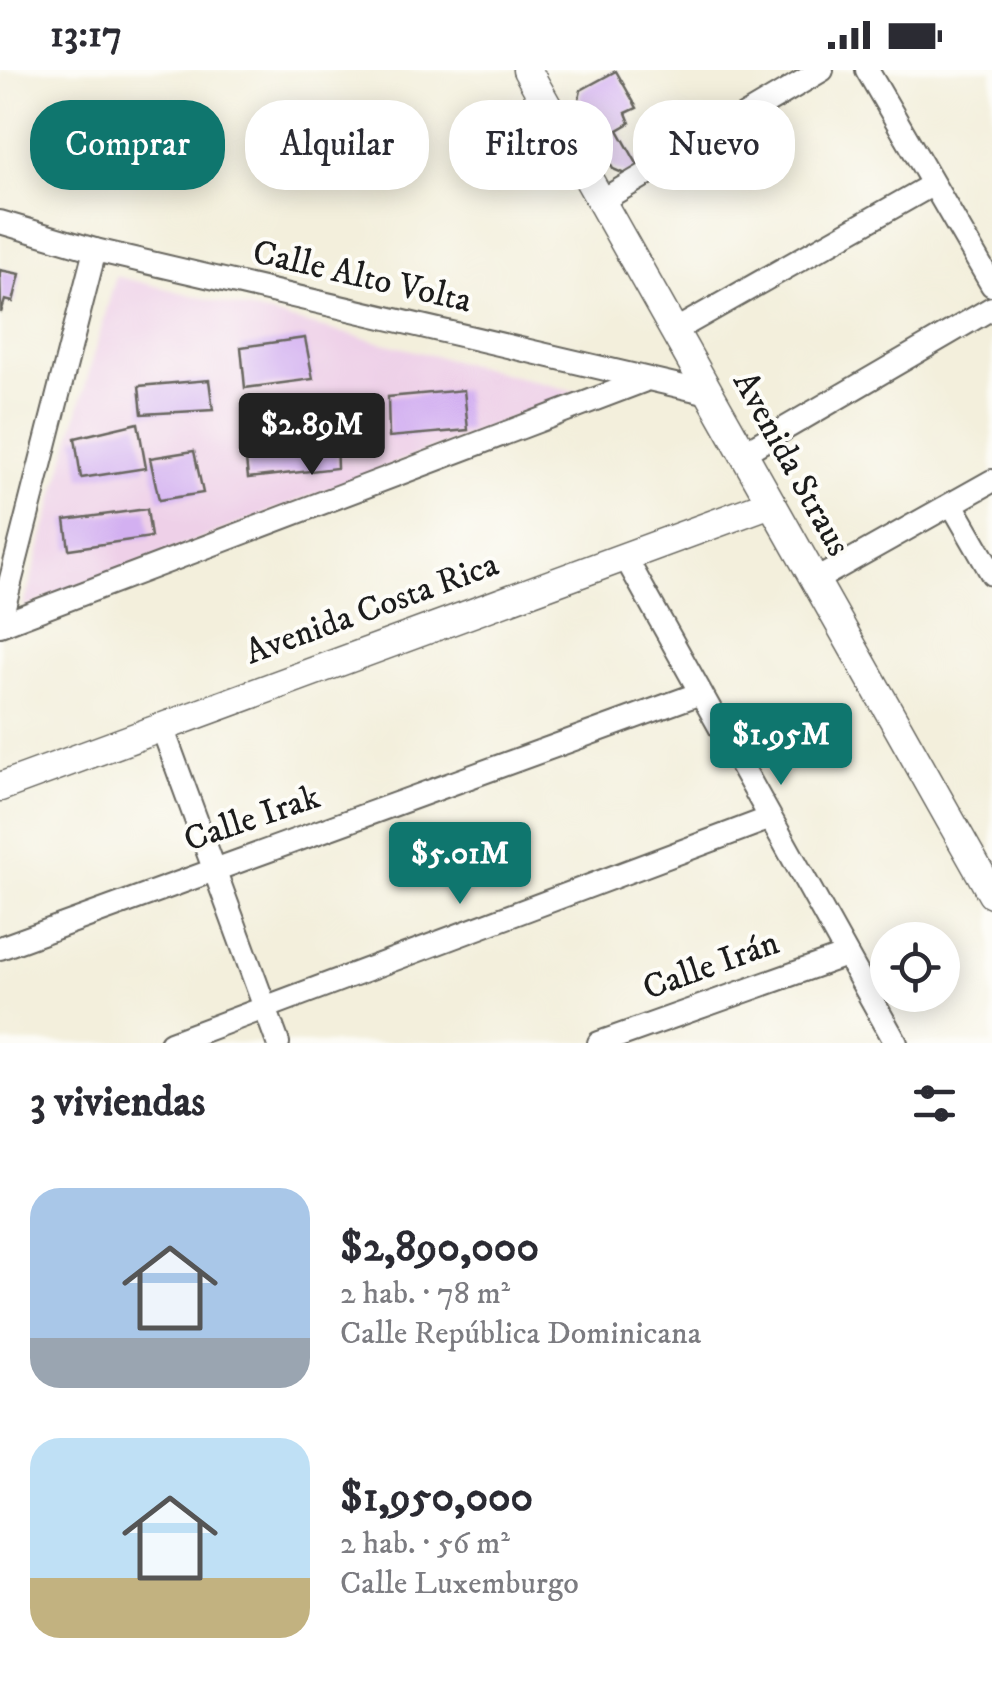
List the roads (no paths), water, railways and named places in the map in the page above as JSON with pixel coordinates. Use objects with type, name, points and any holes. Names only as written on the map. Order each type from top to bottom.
[{"type":"street","points":[[601,200],[822,70]]},
{"type":"street","points":[[867,70],[930,186],[992,285]]},
{"type":"street","name":"Avenida Straus","points":[[530,71],[992,894]]},
{"type":"street","points":[[674,331],[930,186]]},
{"type":"street","name":"Calle Alto Volta","points":[[0,222],[95,250],[643,381],[709,393]]},
{"type":"street","points":[[0,623],[95,250]]},
{"type":"street","points":[[743,453],[992,308]]},
{"type":"street","points":[[0,623],[643,381]]},
{"type":"street","points":[[814,582],[992,481]]},
{"type":"street","name":"Avenida Costa Rica","points":[[0,787],[771,503]]},
{"type":"street","points":[[953,506],[992,574]]},
{"type":"street","points":[[624,555],[698,694],[896,1043]]},
{"type":"street","name":"Calle Irak","points":[[0,948],[698,694]]},
{"type":"street","points":[[162,727],[278,1043]]},
{"type":"street","points":[[171,1043],[768,819]]},
{"type":"street","name":"Calle Irán","points":[[599,1043],[846,954]]}]
